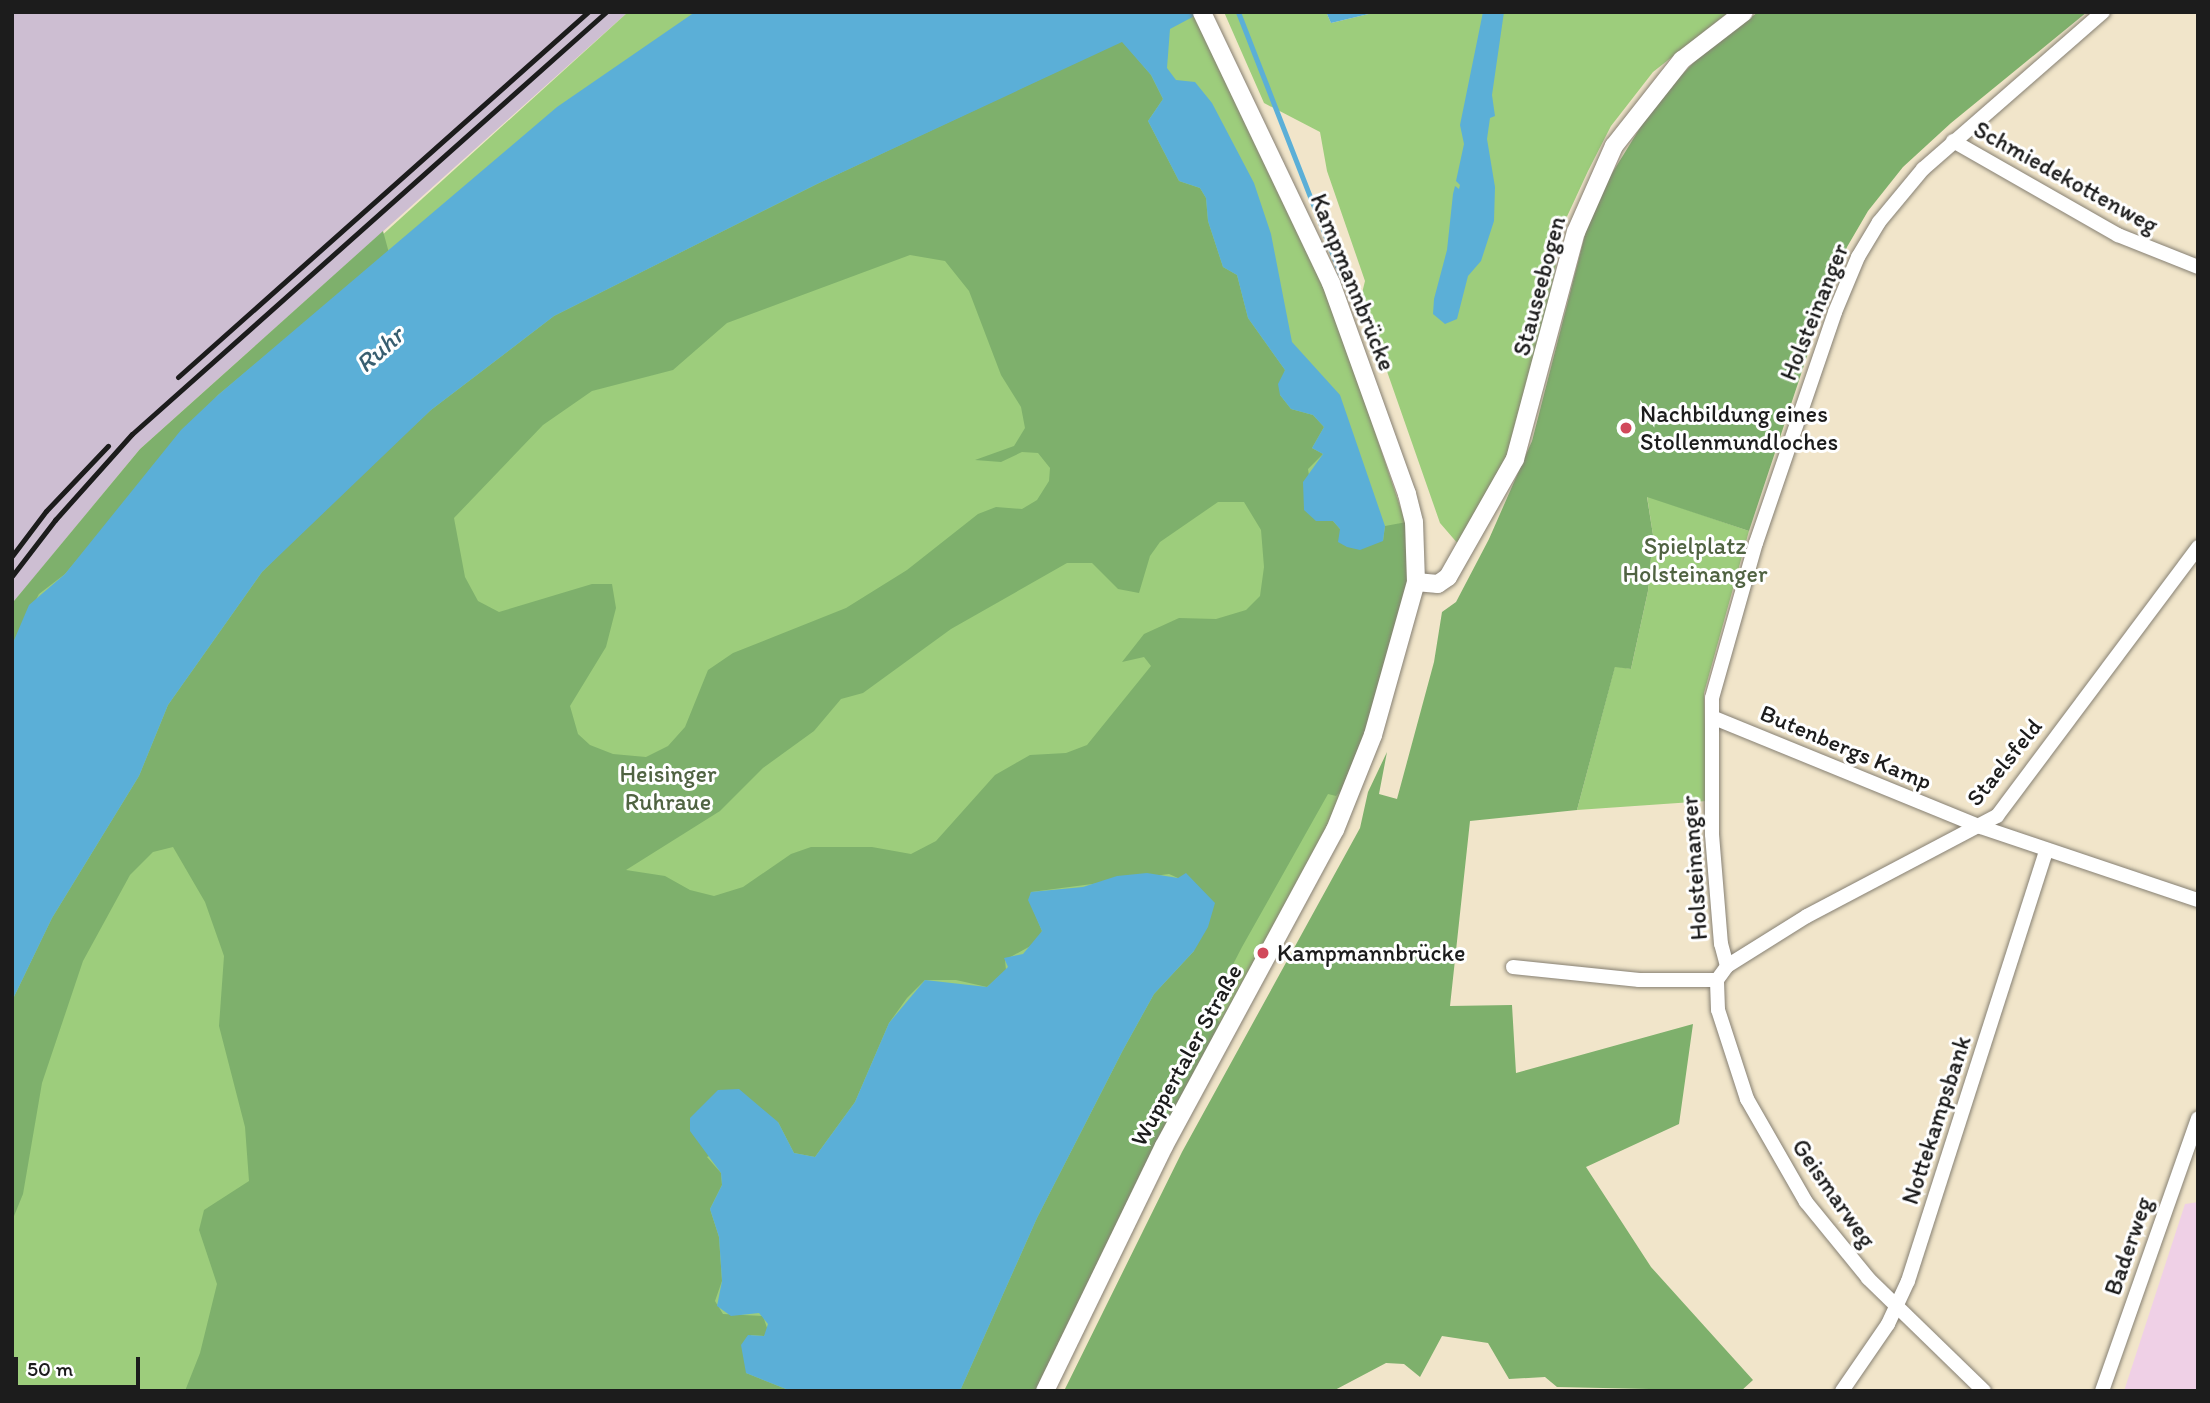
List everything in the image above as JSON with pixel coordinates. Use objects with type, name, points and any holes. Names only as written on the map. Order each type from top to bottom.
[{"type":"street","name":"Kampmannbrücke","points":[[1202,12],[1331,283],[1407,494],[1414,522],[1416,582]]},
{"type":"street","name":"Stauseebogen","points":[[1416,582],[1438,584],[1448,577],[1515,459],[1581,217],[1614,146],[1682,60],[1744,12]]},
{"type":"street","name":"Holsteinanger","points":[[1727,966],[1721,944],[1712,834],[1712,698],[1756,544],[1835,312],[1858,257],[1879,222],[1923,169],[2103,12]]},
{"type":"street","name":"Schmiedekottenweg","points":[[1953,141],[2118,235],[2198,267]]},
{"type":"street","name":"Staelsfeld","points":[[1717,980],[1727,966],[1807,916],[1981,827],[2005,806],[2198,547]]},
{"type":"street","name":"Wuppertaler Straße","points":[[1045,1391],[1164,1146],[1335,830],[1377,723],[1416,582]]},
{"type":"street","name":"Butenbergs Kamp","points":[[1714,718],[1981,827],[2198,900]]},
{"type":"street","name":"Nottekampsbank","points":[[1842,1391],[1898,1306],[2046,850]]},
{"type":"street","points":[[1513,967],[1639,981],[1717,980]]},
{"type":"street","name":"Geismarweg","points":[[1717,980],[1723,1026],[1759,1122],[1825,1229],[1984,1391]]},
{"type":"street","name":"Baderweg","points":[[2102,1391],[2198,1118]]},
{"type":"shaded area","points":[[12,12],[628,12],[140,449],[12,604]]},
{"type":"shaded area","points":[[2198,1202],[2198,1391],[2124,1391],[2185,1204]]},
{"type":"green space","name":"Heisinger Ruhraue","points":[[628,12],[1196,12],[1326,287],[1406,524],[1409,578],[1330,826],[1038,1391],[12,1391],[12,614],[141,454]]},
{"type":"green space","points":[[1224,12],[1326,12],[1331,23],[1377,12],[1729,12],[1653,72],[1611,126],[1588,171],[1564,223],[1537,362],[1511,447],[1459,545],[1440,523],[1361,297],[1365,281],[1327,171],[1320,132],[1264,103]]},
{"type":"green space","points":[[1758,12],[2087,12],[1951,123],[1903,167],[1868,211],[1847,247],[1815,332],[1749,531],[1647,497],[1653,535],[1648,591],[1631,669],[1615,667],[1577,810],[1470,821],[1450,1006],[1512,1005],[1516,1073],[1693,1024],[1679,1124],[1586,1167],[1651,1267],[1753,1380],[1741,1391],[1557,1387],[1545,1377],[1509,1379],[1488,1343],[1442,1336],[1420,1377],[1404,1364],[1386,1363],[1333,1391],[1064,1391],[1182,1152],[1360,828],[1368,792],[1387,752],[1379,794],[1397,799],[1434,662],[1442,612],[1456,602],[1489,539],[1532,441],[1586,231],[1606,183],[1656,102],[1696,60]]},
{"type":"green space","points":[[1122,41],[1151,75],[1163,99],[1148,121],[1179,181],[1200,188],[1206,198],[1208,221],[1223,267],[1237,275],[1248,318],[1285,370],[1280,395],[1291,409],[1313,415],[1324,427],[1312,448],[1323,454],[1308,469],[1316,521],[1333,521],[1340,529],[1383,541],[1385,526],[1412,521],[1414,557],[1356,775],[1336,796],[1328,794],[1210,1009],[1220,1023],[1042,1391],[960,1391],[1037,1218],[1123,1050],[1154,994],[1194,951],[1178,878],[1169,874],[1031,892],[1029,900],[1042,931],[1036,943],[1005,960],[1006,970],[987,987],[956,980],[925,980],[907,998],[889,1023],[855,1102],[815,1157],[794,1153],[778,1122],[707,1157],[721,1173],[722,1185],[710,1209],[719,1237],[722,1281],[715,1301],[723,1314],[763,1316],[768,1331],[764,1336],[751,1335],[746,1373],[791,1391],[185,1391],[200,1353],[217,1284],[199,1230],[204,1210],[249,1181],[245,1127],[219,1026],[224,956],[205,902],[173,847],[153,852],[130,875],[83,961],[42,1083],[23,1194],[12,1221],[12,1001],[52,918],[139,776],[168,705],[262,572],[336,497],[431,410],[554,316],[817,184]],"holes":[[[910,255],[945,261],[969,291],[1001,375],[1021,407],[1025,428],[1014,446],[975,460],[1001,462],[1022,452],[1038,453],[1050,468],[1049,481],[1037,500],[1022,509],[996,507],[978,514],[907,570],[846,608],[733,653],[708,670],[685,727],[668,746],[646,757],[613,754],[590,745],[578,734],[570,706],[606,647],[616,608],[612,584],[592,584],[499,612],[478,601],[465,577],[454,518],[543,425],[592,391],[673,370],[727,323]],[[1218,502],[1244,502],[1261,530],[1264,567],[1260,596],[1246,610],[1216,619],[1179,618],[1144,634],[1122,662],[1144,657],[1151,666],[1087,745],[1066,753],[1030,755],[995,775],[936,841],[911,854],[872,847],[811,847],[791,854],[743,887],[714,896],[690,890],[665,876],[626,870],[720,811],[763,768],[814,731],[841,699],[863,693],[951,629],[1067,563],[1092,563],[1118,589],[1139,593],[1150,556],[1160,542]]]},
{"type":"green space","points":[[383,231],[389,253],[218,395],[65,574],[39,594],[12,645],[14,601],[140,449]]},
{"type":"green space","name":"Spielplatz Holsteinanger","points":[[1647,496],[1749,531],[1704,693],[1707,801],[1577,810],[1615,666],[1631,669],[1648,591],[1653,535]]},
{"type":"water","name":"Ruhr","points":[[695,12],[1202,12],[1170,29],[1167,68],[1176,80],[1195,82],[1212,103],[1254,183],[1271,234],[1292,342],[1340,395],[1385,526],[1383,541],[1360,550],[1347,547],[1338,542],[1340,529],[1333,521],[1316,521],[1304,510],[1303,482],[1323,454],[1312,448],[1324,427],[1313,415],[1291,409],[1280,395],[1278,384],[1285,370],[1248,318],[1237,275],[1223,267],[1208,221],[1206,198],[1200,188],[1179,181],[1148,121],[1163,99],[1151,75],[1122,42],[817,184],[554,316],[431,410],[262,572],[168,705],[139,776],[52,918],[12,1001],[12,645],[29,605],[65,574],[181,430],[218,395],[557,107]]},
{"type":"water","points":[[1326,12],[1377,12],[1331,23]]},
{"type":"water","points":[[1483,12],[1504,12],[1492,95],[1495,116],[1490,118],[1487,139],[1495,187],[1494,221],[1481,261],[1468,276],[1457,319],[1445,324],[1433,314],[1434,299],[1447,250],[1453,194],[1455,186],[1459,189],[1460,185],[1456,181],[1464,144],[1460,125]]},
{"type":"water","points":[[1147,873],[1178,878],[1186,873],[1215,903],[1208,927],[1194,951],[1154,994],[1123,1050],[1037,1218],[960,1391],[791,1391],[746,1373],[741,1345],[748,1335],[764,1336],[768,1324],[759,1313],[731,1316],[717,1306],[722,1281],[719,1237],[710,1209],[722,1185],[721,1173],[690,1131],[690,1118],[718,1090],[739,1089],[778,1122],[794,1153],[815,1157],[855,1102],[889,1023],[925,980],[987,987],[1008,967],[1004,958],[1023,954],[1042,931],[1028,900],[1031,892],[1083,887],[1117,876]]},
{"type":"waterway","points":[[1238,12],[1340,274]]},
{"type":"railway","points":[[178,377],[588,12]]},
{"type":"railway","points":[[12,576],[55,520],[132,434],[606,12]]},
{"type":"railway","points":[[12,556],[46,511],[108,446]]},
{"type":"place","name":"Nachbildung eines Stollenmundloches","points":[[1626,428]]},
{"type":"place","name":"Kampmannbrücke","points":[[1263,953]]}]
